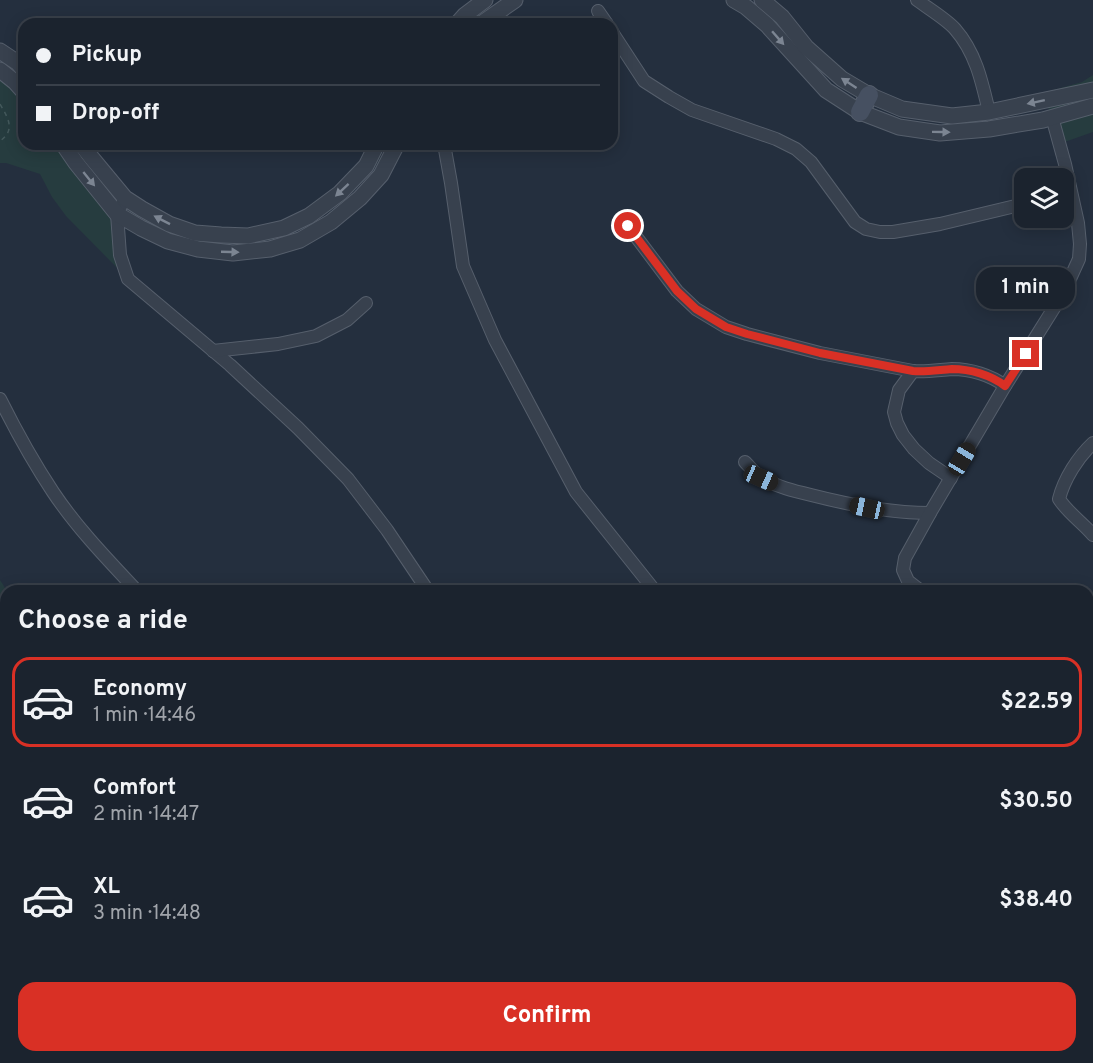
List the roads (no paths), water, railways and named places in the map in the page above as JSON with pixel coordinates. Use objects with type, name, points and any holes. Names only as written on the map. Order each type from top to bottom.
[{"type":"main road","points":[[860,112],[868,95]]},
{"type":"street","points":[[462,18],[485,0]]},
{"type":"street","points":[[490,18],[515,0]]},
{"type":"street","points":[[734,0],[746,7],[767,26],[826,90],[860,112],[899,127],[940,133],[989,129],[1052,117],[1093,106]]},
{"type":"street","points":[[762,0],[782,17],[806,47],[842,79],[868,95],[902,110],[952,116],[989,112],[1093,90]]},
{"type":"street","points":[[917,0],[954,28],[972,53],[980,73],[989,112]]},
{"type":"street","points":[[598,11],[603,18]]},
{"type":"street","points":[[618,41],[644,81],[652,87],[692,110],[776,138],[796,149],[811,162],[855,222],[866,229],[893,232],[940,224],[1014,206]]},
{"type":"street","points":[[0,51],[18,63]]},
{"type":"street","points":[[0,70],[18,85]]},
{"type":"street","points":[[1052,117],[1062,168]]},
{"type":"street","points":[[67,150],[117,214],[168,241],[198,249],[233,253],[270,249],[300,240],[331,222],[360,198],[381,175],[394,150]]},
{"type":"street","points":[[85,150],[125,198],[169,224],[195,233],[248,236],[284,228],[309,216],[340,193],[366,166],[374,150]]},
{"type":"street","points":[[445,150],[463,266],[495,340],[576,492],[651,585]]},
{"type":"street","points":[[125,198],[117,214],[120,255],[128,279],[213,351],[298,428],[348,479],[387,530],[424,585]]},
{"type":"street","points":[[913,585],[908,581],[903,570],[906,558],[1005,386],[1065,292],[1079,259],[1080,244],[1074,221]]},
{"type":"street","points":[[628,226],[677,291],[696,309],[726,327],[820,353],[913,371],[954,369],[978,373],[996,379],[1005,386]]},
{"type":"street","points":[[213,351],[278,344],[316,336],[347,320],[366,303]]},
{"type":"street","points":[[913,371],[899,390],[894,412],[897,423],[903,435],[928,464],[951,478]]},
{"type":"street","points":[[0,399],[17,433],[54,494],[96,547],[131,585]]},
{"type":"street","points":[[1093,443],[1072,471],[1059,499],[1065,508],[1093,534]]},
{"type":"street","points":[[745,462],[761,478],[791,490],[867,508],[906,513],[930,513]]}]
